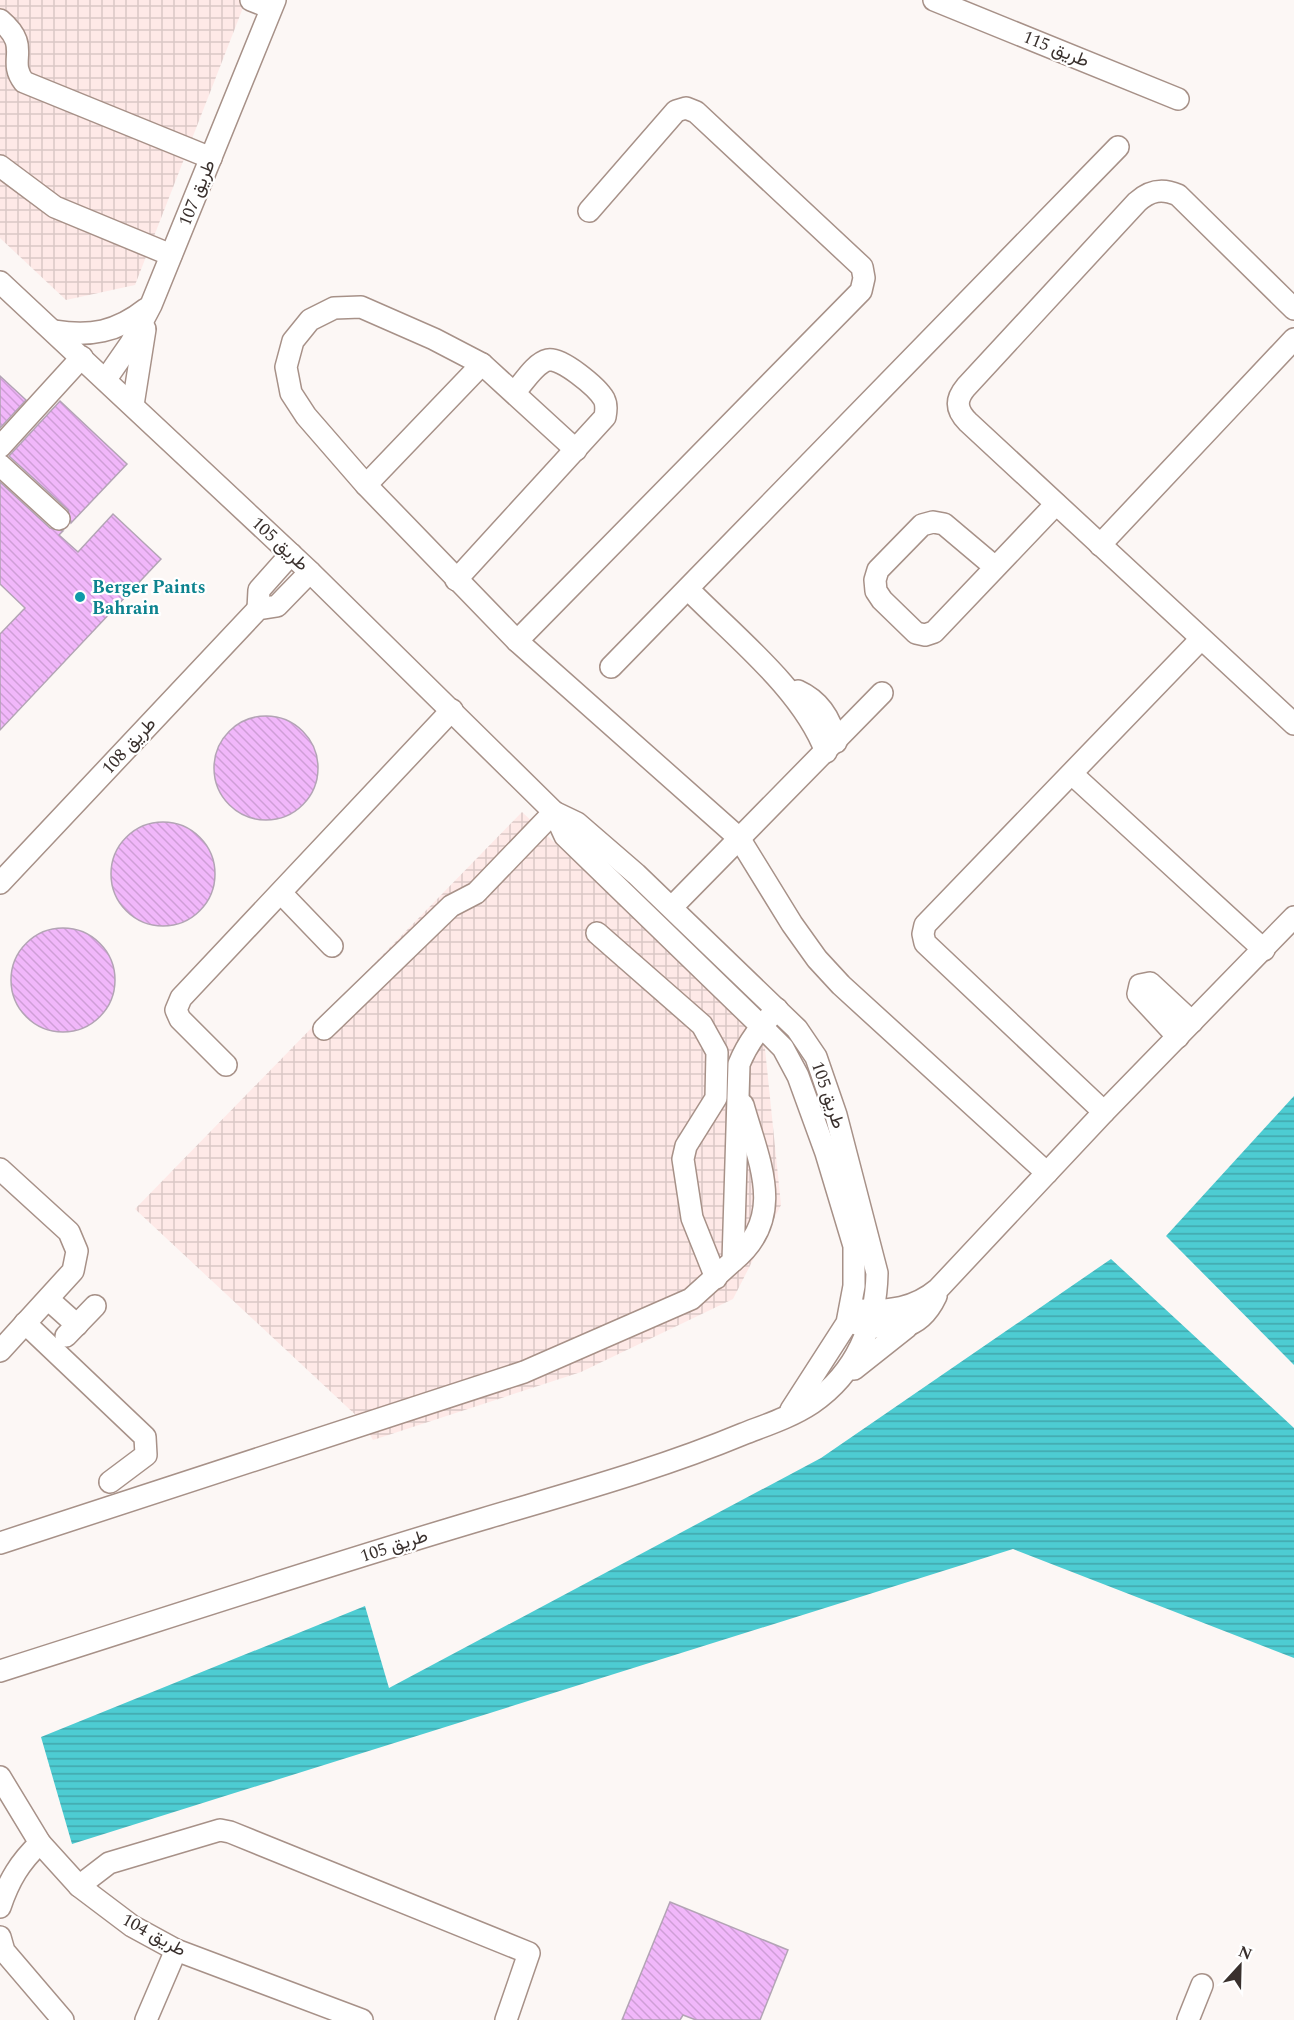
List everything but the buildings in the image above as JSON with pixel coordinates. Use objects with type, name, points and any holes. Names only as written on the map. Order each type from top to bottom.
[{"type":"street","points":[[251,0],[273,4]]},
{"type":"street","name":"طريق 115","points":[[934,0],[1178,99]]},
{"type":"street","name":"طريق 107","points":[[106,379],[131,344],[151,305],[273,4]]},
{"type":"street","points":[[0,20],[18,41],[20,49],[16,66],[24,82],[211,158]]},
{"type":"street","points":[[517,641],[861,291],[864,278],[862,267],[696,112],[686,108],[676,111],[589,211]]},
{"type":"street","points":[[611,667],[1118,147]]},
{"type":"street","points":[[0,166],[55,207],[171,255]]},
{"type":"street","points":[[1294,309],[1178,195],[1156,190],[1146,195],[959,395],[957,405],[961,415],[1294,724]]},
{"type":"street","name":"طريق 105","points":[[0,282],[310,572],[554,812],[577,823],[672,907],[797,1029],[816,1057],[836,1115],[877,1273],[872,1318],[861,1348],[832,1387],[811,1404],[786,1416],[719,1444],[636,1473],[437,1532],[0,1671]]},
{"type":"street","points":[[55,331],[81,335],[107,332],[131,321],[151,305]]},
{"type":"street","points":[[133,405],[151,305]]},
{"type":"street","points":[[576,450],[482,363],[361,307],[334,308],[310,320],[293,341],[286,367],[291,393],[306,416],[366,485],[517,641],[739,838],[792,924],[825,968],[1047,1173]]},
{"type":"street","points":[[1100,545],[1294,339]]},
{"type":"street","points":[[0,447],[82,357]]},
{"type":"street","points":[[456,580],[605,417],[604,399],[561,361],[551,360],[541,363],[515,392]]},
{"type":"street","points":[[366,485],[482,363]]},
{"type":"street","points":[[0,465],[59,519]]},
{"type":"street","points":[[995,567],[944,524],[933,522],[922,525],[914,532],[878,570],[874,580],[876,591],[916,633],[934,632],[1056,504]]},
{"type":"street","name":"طريق 108","points":[[258,609],[259,590],[291,554]]},
{"type":"street","name":"طريق 108","points":[[0,883],[258,609],[277,606],[310,572]]},
{"type":"street","points":[[687,590],[784,686],[831,747]]},
{"type":"street","points":[[1104,1112],[925,943],[923,934],[925,925],[1201,639]]},
{"type":"street","points":[[672,907],[882,693]]},
{"type":"street","points":[[226,1065],[180,1019],[176,1010],[181,998],[452,710]]},
{"type":"street","points":[[1072,774],[1264,950]]},
{"type":"street","points":[[324,1029],[451,906],[476,893],[554,812]]},
{"type":"street","name":"طريق 105","points":[[554,812],[565,836],[675,940],[783,1048],[798,1076],[826,1153],[854,1246],[849,1316],[813,1379],[786,1416]]},
{"type":"street","points":[[281,893],[333,946]]},
{"type":"street","points":[[832,1387],[923,1315],[938,1289],[1104,1112],[1294,917]]},
{"type":"street","points":[[675,940],[690,924]]},
{"type":"street","points":[[597,933],[702,1025],[717,1052],[716,1098],[686,1146],[683,1159],[692,1218],[716,1278]]},
{"type":"street","points":[[733,1261],[740,1064],[746,1049],[761,1026],[777,1009]]},
{"type":"street","points":[[0,1543],[524,1372],[691,1299],[748,1249],[764,1217],[765,1190],[738,1084]]},
{"type":"street","points":[[0,1169],[69,1232],[75,1241],[77,1251],[73,1271],[49,1300],[0,1351]]},
{"type":"street","points":[[872,1318],[908,1307],[938,1289]]},
{"type":"street","points":[[49,1300],[72,1330],[95,1306]]},
{"type":"street","points":[[849,1316],[872,1318],[907,1327]]},
{"type":"street","points":[[25,1323],[145,1437],[146,1455],[110,1482]]},
{"type":"street","name":"طريق 104","points":[[0,1777],[40,1843],[79,1886],[132,1926],[176,1950],[362,2020]]},
{"type":"street","points":[[79,1886],[109,1863],[220,1830],[230,1832],[529,1953],[506,2020]]},
{"type":"street","points":[[0,1907],[21,1860],[40,1843]]},
{"type":"street","points":[[1,1947],[63,2020]]},
{"type":"street","points":[[146,2020],[176,1950]]},
{"type":"street","points":[[1188,2020],[1202,1985]]},
{"type":"shaded area","points":[[0,0],[246,0],[135,285],[66,300],[0,238]]},
{"type":"shaded area","points":[[522,812],[764,1039],[781,1205],[733,1299],[581,1372],[373,1440],[361,1420],[135,1209]]},
{"type":"water","points":[[1294,1096],[1294,1365],[1166,1236]]},
{"type":"water","points":[[1111,1259],[1294,1428],[1294,1658],[1013,1549],[72,1844],[41,1737],[365,1606],[389,1688],[821,1458]]},
{"type":"place","name":"Berger Paints Bahrain","points":[[80,597]]}]
